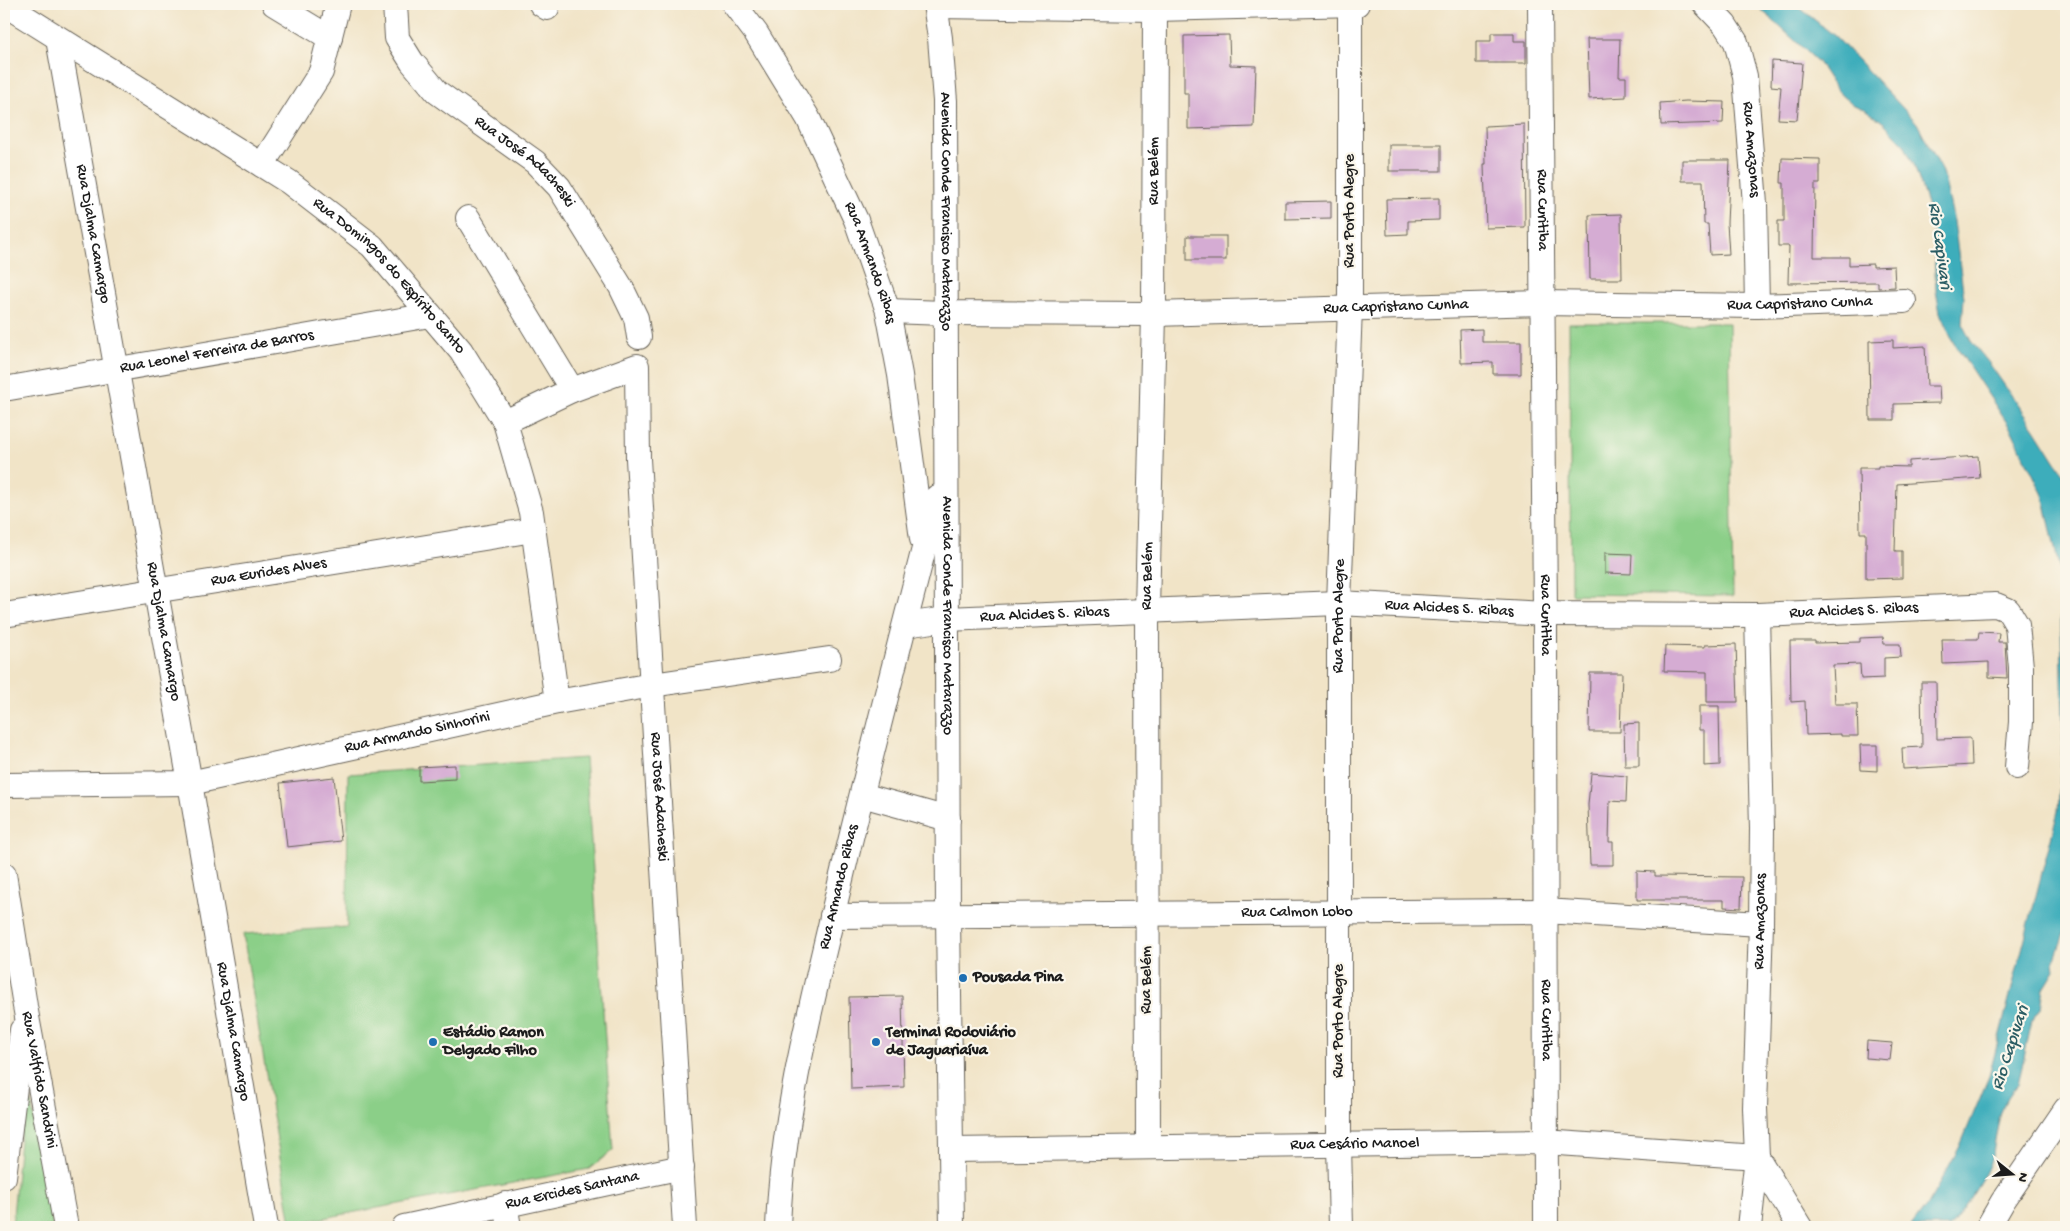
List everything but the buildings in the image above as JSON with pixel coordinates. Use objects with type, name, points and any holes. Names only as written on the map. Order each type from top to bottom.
[{"type":"street","name":"Rua Domingos do Espírito Santo","points":[[4,4],[289,182],[372,246],[461,351],[505,422],[531,512],[557,702]]},
{"type":"street","points":[[274,4],[330,38]]},
{"type":"street","points":[[262,165],[321,72],[338,4]]},
{"type":"street","name":"Rua José Adacheski","points":[[395,4],[397,38],[412,62],[437,92],[534,162],[559,187],[621,287],[636,318],[639,337]]},
{"type":"street","name":"Rua Armando Ribas","points":[[734,4],[756,33],[808,118],[856,220],[888,311],[900,375],[924,551]]},
{"type":"street","name":"Rua Porto Alegre","points":[[1341,1227],[1339,1145],[1338,603],[1350,307],[1350,4]]},
{"type":"street","points":[[935,5],[1155,6],[1357,4]]},
{"type":"street","name":"Rua Curitiba","points":[[1540,4],[1545,614],[1546,1227]]},
{"type":"street","name":"Rua Amazonas","points":[[1705,4],[1725,25],[1736,42],[1745,76],[1755,204],[1757,306]]},
{"type":"street","name":"Avenida Conde Francisco Matarazzo","points":[[935,5],[940,38],[945,101],[948,916],[952,1227]]},
{"type":"street","name":"Rua Belém","points":[[1148,1147],[1147,610],[1154,314],[1155,6]]},
{"type":"street","name":"Rua Djalma Camargo","points":[[58,39],[190,783],[266,1227]]},
{"type":"street","points":[[468,218],[572,390],[505,422]]},
{"type":"street","name":"Rua Capristano Cunha","points":[[888,311],[1154,314],[1541,302],[1757,306],[1904,301]]},
{"type":"street","name":"Rua Leonel Ferreira de Barros","points":[[4,389],[430,315]]},
{"type":"street","name":"Rua José Adacheski","points":[[572,390],[637,366],[638,443],[685,1227]]},
{"type":"street","name":"Rua Armando Ribas","points":[[778,1227],[779,1194],[787,1124],[808,1020],[832,916],[946,464]]},
{"type":"street","name":"Rua Eurides Alves","points":[[4,615],[533,530]]},
{"type":"street","name":"Rua Alcides S. Ribas","points":[[905,625],[947,619],[1338,603],[1545,614],[1757,615],[1996,605],[2008,610],[2017,625],[2021,667],[2021,722],[2017,767]]},
{"type":"street","name":"Rua Amazonas","points":[[1749,1227],[1757,1157],[1755,1108],[1761,924],[1762,829],[1757,615]]},
{"type":"street","name":"Rua Armando Sinhorini","points":[[4,785],[190,783],[557,702],[652,685],[828,659]]},
{"type":"street","points":[[862,796],[948,819]]},
{"type":"street","name":"Rua Valfrido Sandrini","points":[[4,874],[25,1006],[66,1227]]},
{"type":"street","name":"Rua Calmon Lobo","points":[[832,916],[1544,911],[1761,924]]},
{"type":"street","points":[[4,1177],[25,1006]]},
{"type":"street","points":[[1988,1227],[2003,1201],[2066,1109]]},
{"type":"street","name":"Rua Cesário Manoel","points":[[951,1150],[1545,1142],[1757,1157]]},
{"type":"street","points":[[1757,1157],[1800,1227]]},
{"type":"street","name":"Rua Ercides Santana","points":[[404,1227],[507,1216],[682,1167]]},
{"type":"green space","points":[[1569,323],[1729,323],[1733,596],[1571,594]]},
{"type":"green space","name":"Estádio Ramon Delgado Filho","points":[[585,758],[613,1150],[589,1169],[296,1223],[290,1218],[243,934],[347,927],[348,774]]},
{"type":"green space","points":[[26,1075],[53,1227],[12,1227]]},
{"type":"water","name":"Rio Capivari","points":[[1755,4],[1795,4],[1836,37],[1917,123],[1943,172],[1954,221],[1964,298],[1962,324],[1971,341],[1989,363],[2035,429],[2066,478],[2066,928],[2054,962],[2055,970],[2044,988],[2041,1008],[2032,1021],[2018,1085],[2006,1101],[1999,1119],[1989,1165],[1974,1193],[1950,1227],[1911,1227],[1928,1204],[1960,1146],[1989,1076],[2058,811],[2063,733],[2060,571],[2043,495],[2011,429],[1953,342],[1940,313],[1936,291],[1933,233],[1929,210],[1914,165],[1903,143],[1884,123],[1866,110],[1854,105],[1837,91],[1818,62]]},
{"type":"place","name":"Pousada Pina","points":[[963,978]]},
{"type":"place","name":"Estádio Ramon Delgado Filho","points":[[433,1042]]},
{"type":"place","name":"Terminal Rodoviário de Jaguariaíva","points":[[876,1042]]}]
